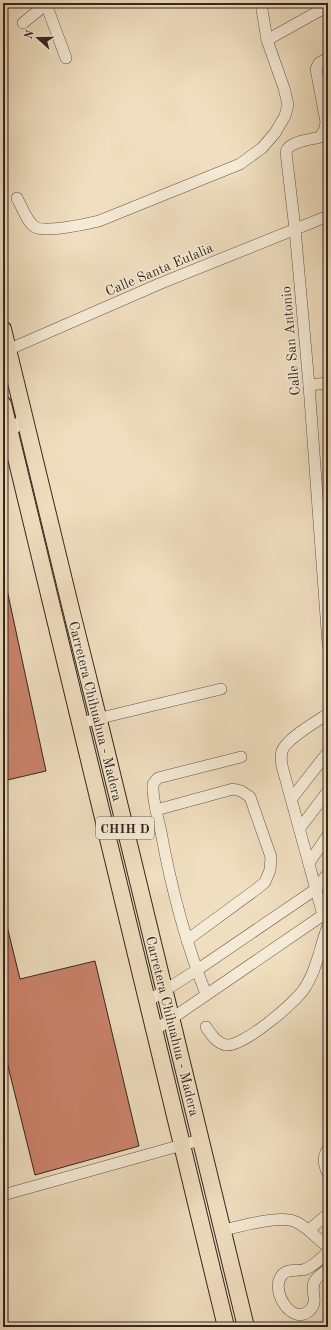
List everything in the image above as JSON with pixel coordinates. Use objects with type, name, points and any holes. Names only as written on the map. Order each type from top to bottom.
[{"type":"highway","name":"Carretera Chihuahua - Madera","points":[[3,329],[6,351],[18,393],[99,718],[246,1327]]},
{"type":"highway","name":"Carretera Chihuahua - Madera","points":[[3,408],[11,468],[80,723],[226,1327]]},
{"type":"highway","points":[[105,828],[109,829],[116,827],[119,825],[123,817]]},
{"type":"highway","points":[[112,859],[121,852],[131,855]]},
{"type":"street","points":[[23,23],[46,3],[66,58]]},
{"type":"street","points":[[17,198],[34,227],[47,230],[99,221],[240,164],[262,148],[275,133],[285,116],[288,105],[284,88],[267,40],[261,3]]},
{"type":"street","points":[[267,40],[328,6]]},
{"type":"street","name":"Calle San Antonio","points":[[323,60],[316,73],[326,122],[325,130],[320,137],[291,145],[286,152],[295,229],[326,591],[328,644]]},
{"type":"street","name":"Calle Santa Eulalia","points":[[6,351],[159,284],[328,216]]},
{"type":"street","points":[[308,385],[328,383]]},
{"type":"street","points":[[3,408],[18,393]]},
{"type":"street","points":[[7,438],[24,417]]},
{"type":"street","points":[[80,723],[221,689]]},
{"type":"street","points":[[206,1027],[214,1038],[222,1044],[227,1045],[250,1035],[279,1015],[293,1002],[304,989],[314,968],[327,919],[316,889],[282,766],[282,752],[289,741],[328,714]]},
{"type":"street","points":[[292,798],[328,752]]},
{"type":"street","points":[[206,994],[187,940],[173,892],[152,788],[154,781],[158,778],[241,758]]},
{"type":"street","points":[[156,810],[233,789],[241,791],[250,797],[272,857],[268,876],[258,888],[187,940]]},
{"type":"street","points":[[300,828],[328,791]]},
{"type":"street","points":[[309,863],[328,835]]},
{"type":"street","points":[[148,1001],[197,970],[316,889],[328,873]]},
{"type":"street","points":[[155,1030],[206,994],[327,919]]},
{"type":"street","points":[[3,1195],[200,1140]]},
{"type":"street","points":[[328,1149],[325,1154],[324,1166],[328,1174]]},
{"type":"street","points":[[309,1230],[328,1214]]},
{"type":"street","points":[[222,1230],[287,1219],[296,1222],[309,1230],[328,1247]]},
{"type":"street","points":[[328,1252],[308,1268],[304,1270],[290,1270],[284,1273],[280,1278],[278,1286],[280,1296],[288,1309],[295,1314],[304,1314],[310,1311],[314,1305],[315,1298],[313,1289],[316,1278],[328,1269]]},
{"type":"building","points":[[6,585],[46,771],[3,781],[3,586]]},
{"type":"building","points":[[3,922],[6,922],[20,979],[95,961],[139,1146],[35,1175],[3,1046]]}]
